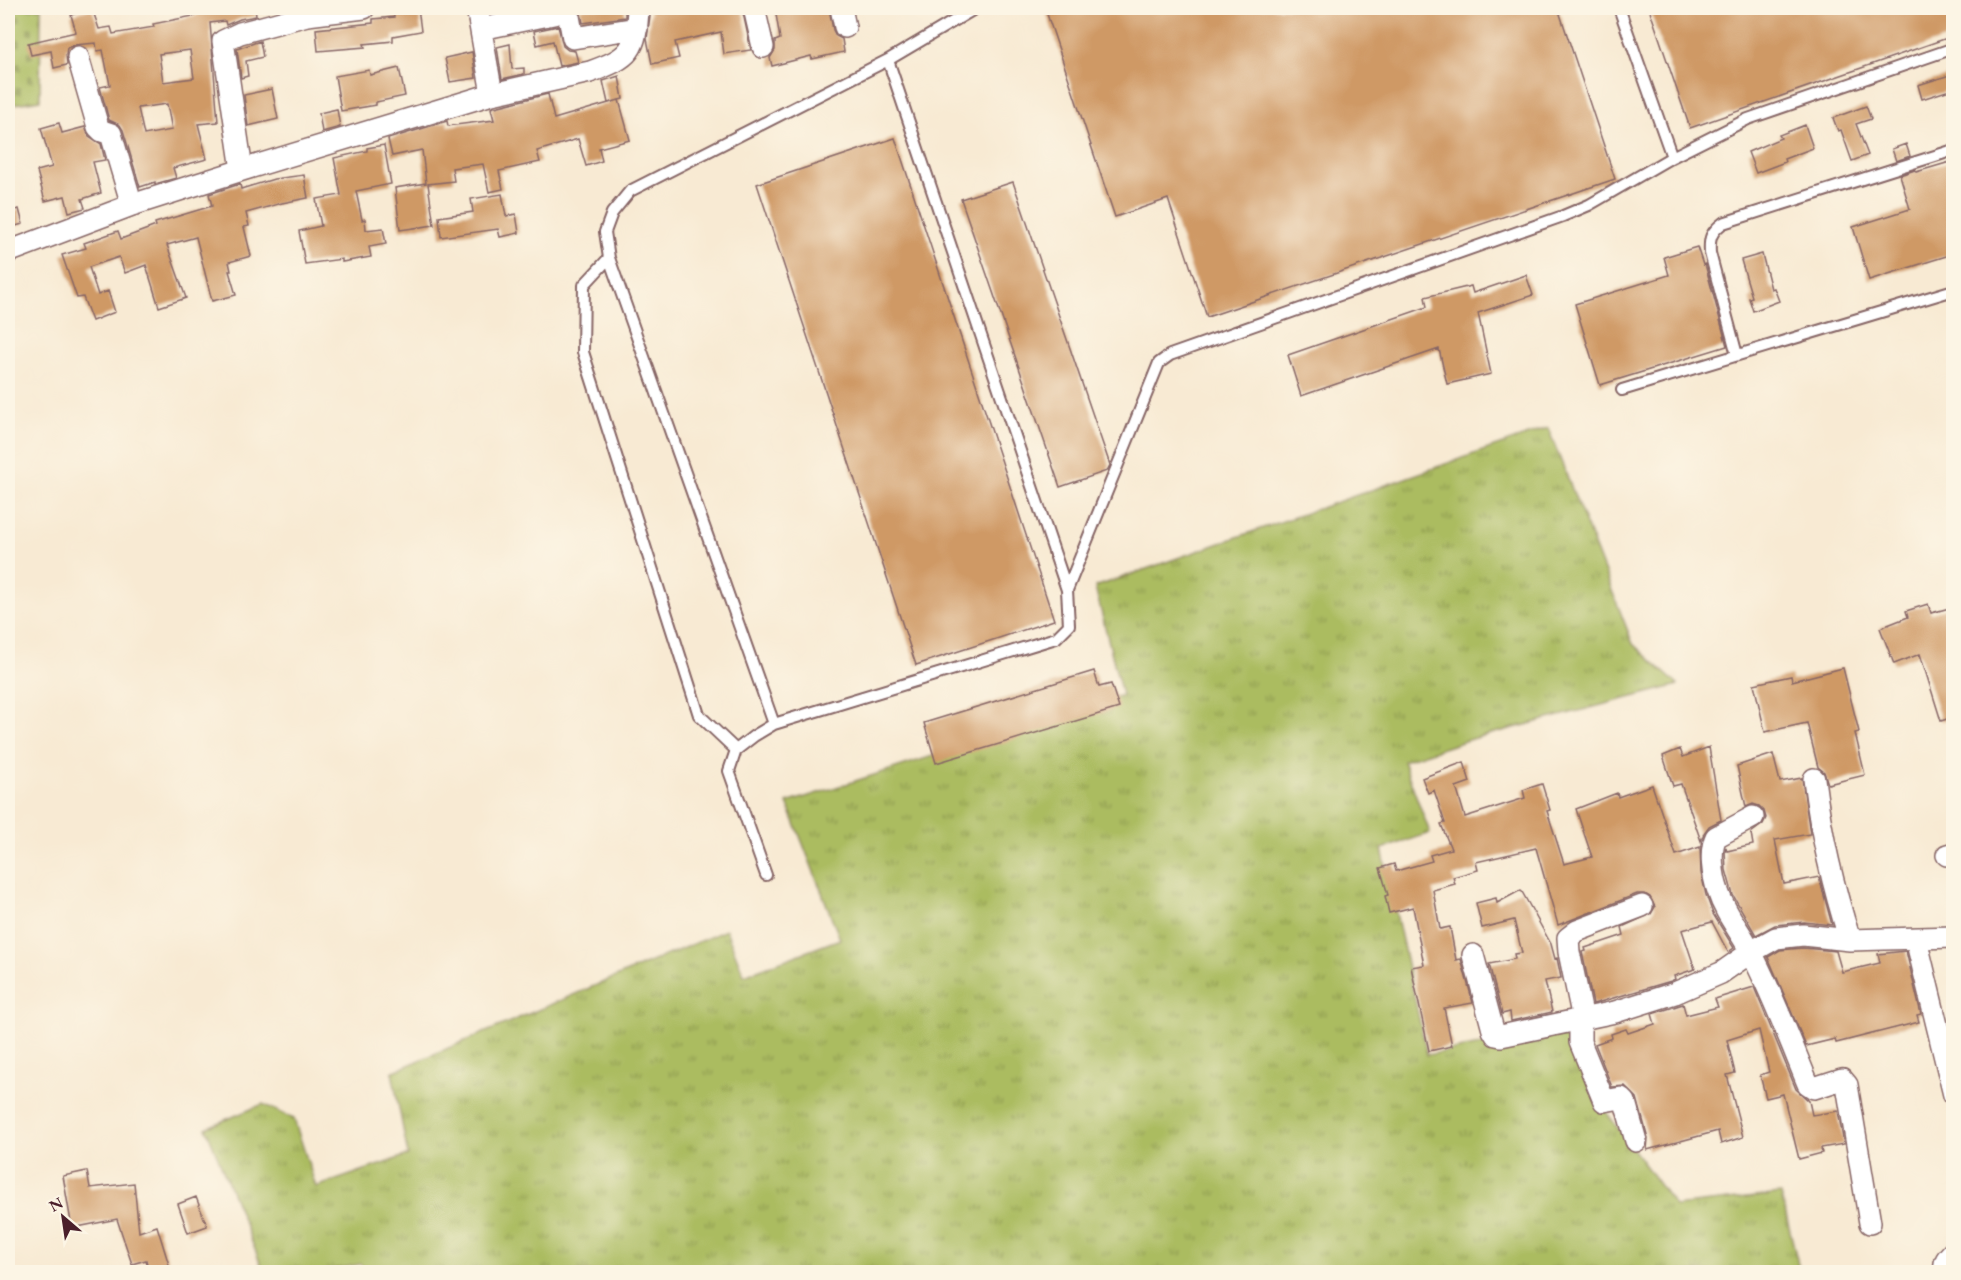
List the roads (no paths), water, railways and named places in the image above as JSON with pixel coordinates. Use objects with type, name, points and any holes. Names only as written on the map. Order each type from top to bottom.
[{"type":"street","points":[[242,170],[223,41],[307,15],[364,8]]},
{"type":"street","points":[[477,8],[492,94]]},
{"type":"street","points":[[754,8],[763,46]]},
{"type":"street","points":[[8,252],[132,205],[242,170],[492,94],[590,72],[619,61],[628,53],[634,41],[638,18],[573,38],[568,11],[481,29]]},
{"type":"street","points":[[78,57],[98,127],[111,134],[113,138],[132,205]]},
{"type":"street","points":[[1814,779],[1821,830],[1834,890],[1850,940]]},
{"type":"street","points":[[1753,817],[1716,837],[1713,850],[1718,892],[1724,907],[1751,952],[1808,1084],[1814,1088],[1842,1079],[1847,1084],[1870,1223]]},
{"type":"street","points":[[1636,1141],[1625,1102],[1621,1098],[1607,1102],[1603,1099],[1580,1042],[1583,1019],[1568,938],[1577,931],[1642,906]]},
{"type":"street","points":[[1473,955],[1496,1035],[1501,1036],[1615,1012],[1675,993],[1721,973],[1776,938],[1803,935],[1850,940],[1953,937]]},
{"type":"street","points":[[1916,939],[1953,1095]]},
{"type":"street","points":[[1946,1272],[1944,1267],[1946,1258],[1953,1251]]},
{"type":"lane","points":[[774,724],[609,258],[605,232],[612,213],[630,191],[888,60],[976,8]]},
{"type":"lane","points":[[1619,8],[1672,157]]},
{"type":"lane","points":[[1066,590],[1159,363],[1184,349],[1563,216],[1589,205],[1672,157],[1748,119],[1953,48]]},
{"type":"lane","points":[[766,875],[729,771],[736,750],[774,724],[1056,638],[1069,626],[1066,590],[888,60]]},
{"type":"lane","points":[[1737,355],[1710,253],[1713,230],[1724,224],[1953,150]]},
{"type":"lane","points":[[609,258],[584,285],[583,352],[699,715],[736,750]]},
{"type":"lane","points":[[1622,390],[1953,290]]}]
